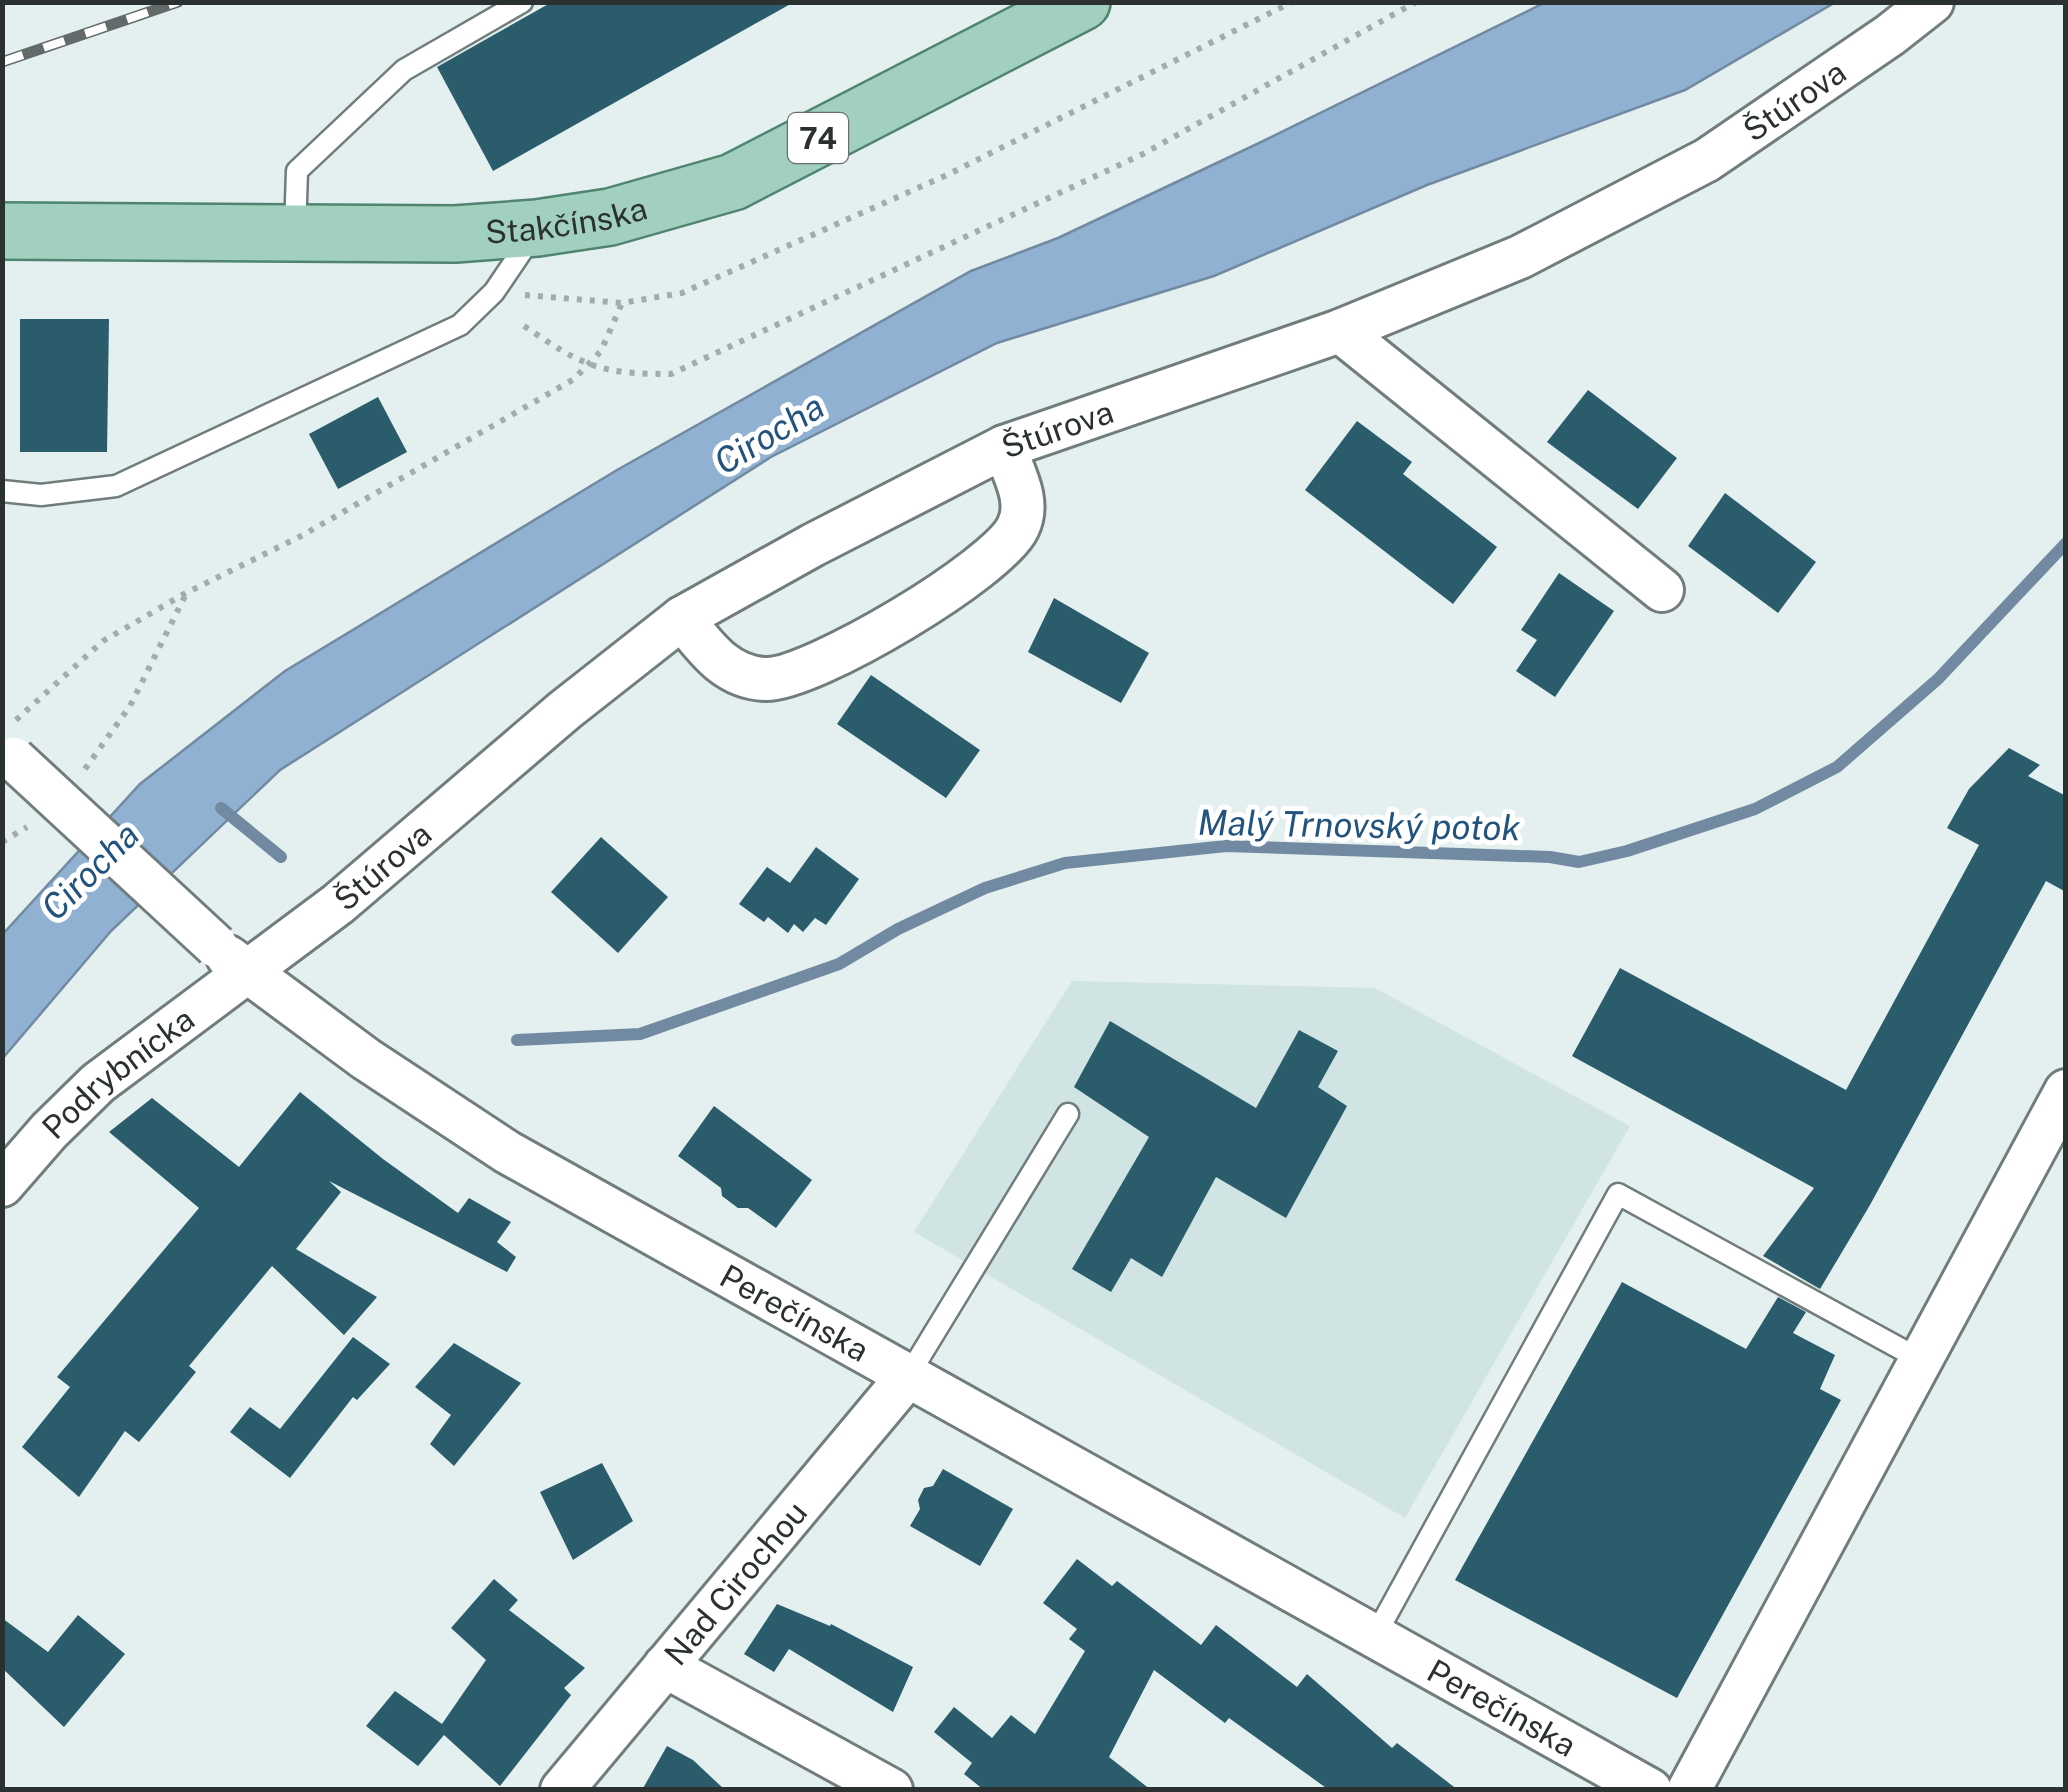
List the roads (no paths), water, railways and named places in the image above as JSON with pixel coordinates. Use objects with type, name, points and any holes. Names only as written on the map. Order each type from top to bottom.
[{"type":"main road","name":"Stakčínska","points":[[2,231],[455,234],[610,217],[733,182],[1082,2]]},
{"type":"street","name":"Štúrova","points":[[232,960],[338,904],[565,710],[682,618],[813,545],[1004,447],[1340,331],[1520,257],[1707,160],[1890,36],[1932,2]]},
{"type":"street","points":[[1340,331],[1662,590]]},
{"type":"street","points":[[682,618],[710,653],[733,672],[768,679],[820,664],[968,578],[1006,547],[1020,525],[1024,501],[1004,447]]},
{"type":"street","name":"Perečínska","points":[[12,742],[232,960],[366,1059],[507,1152],[1650,1790]]},
{"type":"street","name":"Podrybnícka","points":[[2,1185],[98,1083],[232,960]]},
{"type":"street","points":[[1689,1790],[2066,1091]]},
{"type":"street","name":"Nad Cirochou","points":[[562,1790],[908,1376]]},
{"type":"street","points":[[665,1666],[892,1790]]},
{"type":"lane","points":[[295,233],[297,171],[404,70],[522,2]]},
{"type":"lane","points":[[2,491],[42,495],[116,486],[460,325],[494,292],[537,228]]},
{"type":"lane","points":[[908,1376],[1068,1114]]},
{"type":"lane","points":[[1375,1636],[1618,1194],[1920,1360]]},
{"type":"water","name":"Cirocha","points":[[1544,3],[1834,3],[1685,90],[1427,185],[1214,276],[997,343],[771,457],[280,770],[111,931],[3,1058],[2,935],[140,784],[285,671],[617,470],[971,271],[1058,238]]},
{"type":"waterway","name":"Malý Trnovský potok","points":[[517,1040],[640,1034],[839,964],[898,929],[985,888],[1065,863],[1226,846],[1550,857],[1579,862],[1627,851],[1755,809],[1837,767],[1938,679],[2066,543]]},
{"type":"waterway","name":"Malý Trnovský potok","points":[[221,808],[281,857]]},
{"type":"railway","points":[[2,62],[178,2]]}]
